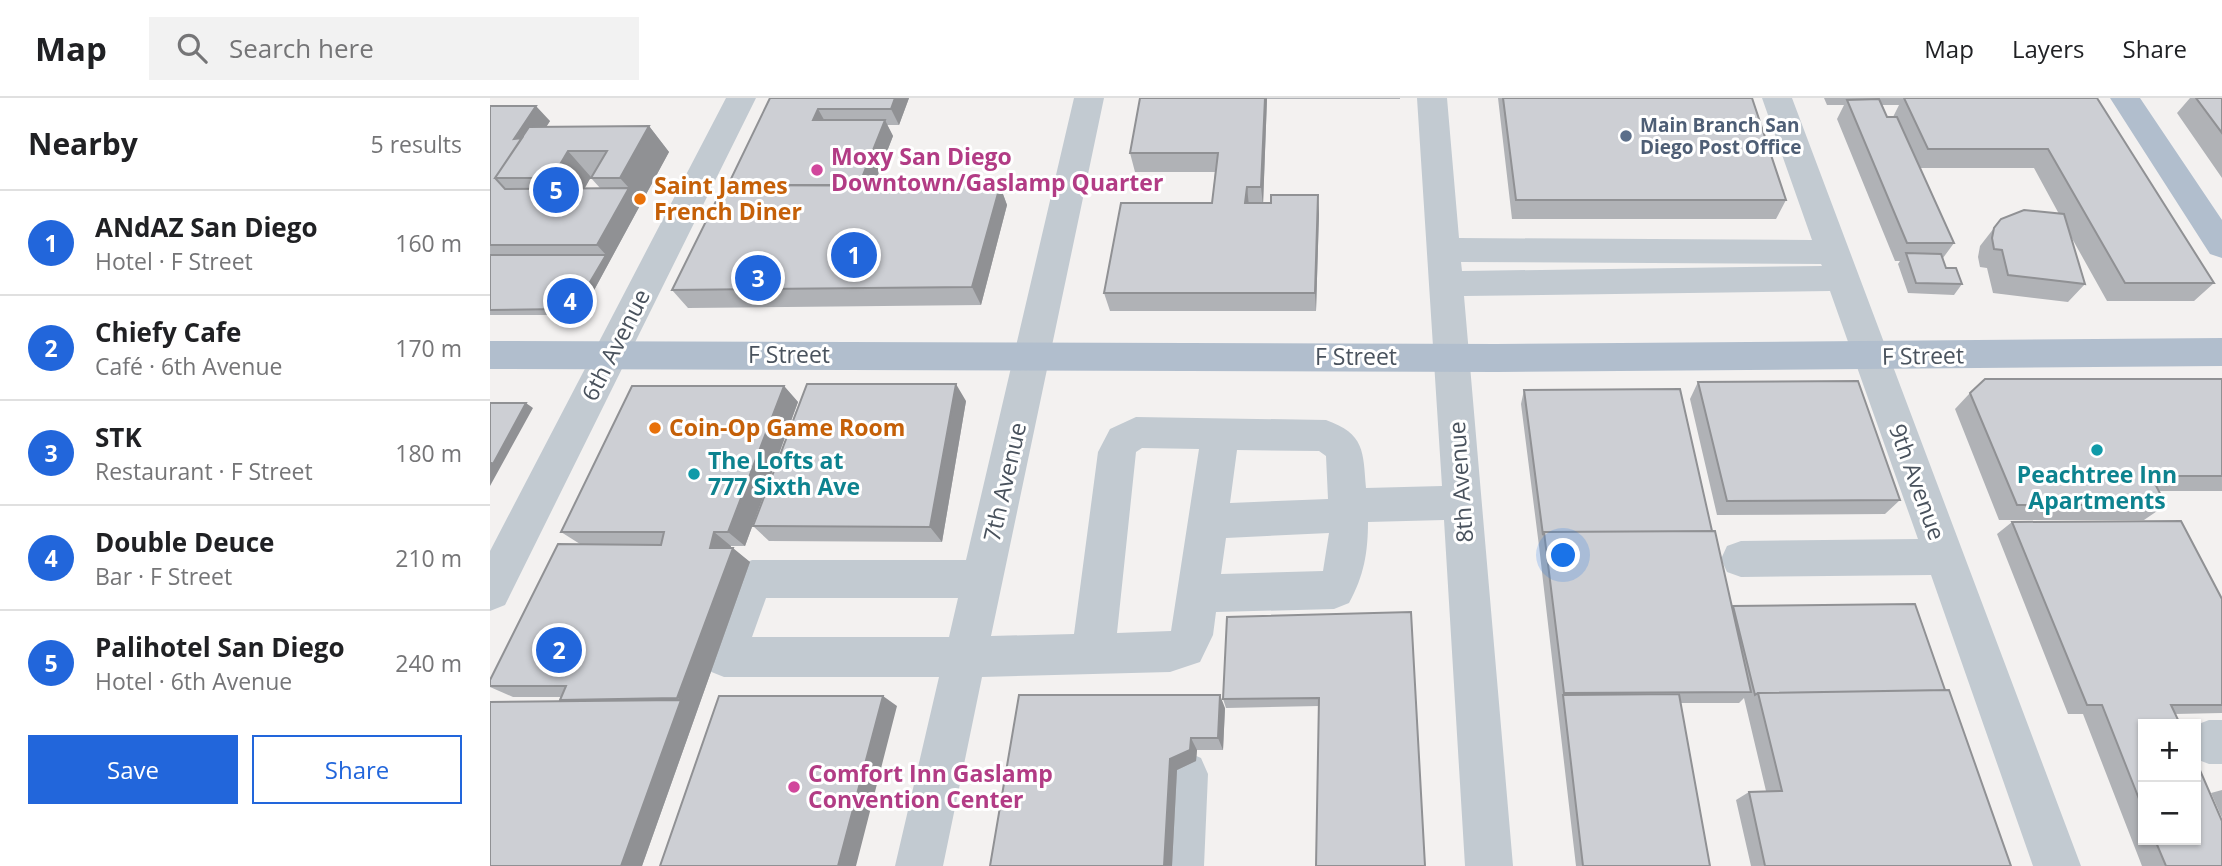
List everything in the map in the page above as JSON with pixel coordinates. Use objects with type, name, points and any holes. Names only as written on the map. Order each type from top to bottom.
[{"type":"main road","points":[[2125,98],[2222,246]]},
{"type":"main road","name":"F Street","points":[[490,355],[1872,357],[2222,352]]},
{"type":"street","name":"6th Avenue","points":[[490,592],[741,98]]},
{"type":"street","name":"7th Avenue","points":[[919,866],[1089,98]]},
{"type":"street","name":"8th Avenue","points":[[1432,98],[1489,866]]},
{"type":"street","name":"9th Avenue","points":[[1777,98],[2057,866]]},
{"type":"street","points":[[1444,250],[1838,265]]},
{"type":"street","points":[[1447,284],[1504,285],[1838,265]]},
{"type":"street","points":[[1093,654],[1117,452],[1124,440],[1136,432],[1326,436],[1344,449],[1347,559],[1342,580],[1334,590],[1198,594]]},
{"type":"street","points":[[984,579],[752,579],[724,657],[966,657],[1170,652],[1185,648],[1192,635],[1220,434]]},
{"type":"street","points":[[1208,521],[1462,503]]},
{"type":"street","points":[[1741,559],[1944,556]]},
{"type":"street","points":[[1180,866],[1185,774]]},
{"type":"building","points":[[770,98],[895,98],[891,109],[818,109],[813,120],[885,120],[859,185],[728,185]]},
{"type":"building","points":[[1140,98],[1265,98],[1261,187],[1247,187],[1245,203],[1271,203],[1271,195],[1318,195],[1315,293],[1104,293],[1121,203],[1212,203],[1218,153],[1130,153]]},
{"type":"building","name":"Main Branch San Diego Post Office","points":[[1503,98],[1752,98],[1786,200],[1516,200]]},
{"type":"building","points":[[1904,98],[2097,98],[2214,283],[2125,283],[2048,149],[1928,149]]},
{"type":"building","points":[[2196,98],[2222,98],[2222,133]]},
{"type":"building","points":[[1879,99],[1887,117],[1897,117],[1954,243],[1907,243],[1847,100]]},
{"type":"building","points":[[490,106],[536,106],[514,139],[522,138],[495,178],[505,189],[629,188],[597,245],[490,245]]},
{"type":"building","points":[[649,126],[620,178],[591,178],[607,151],[568,151],[552,178],[495,178],[529,127]]},
{"type":"building","points":[[724,185],[1000,186],[972,287],[672,290]]},
{"type":"building","points":[[2024,210],[2064,214],[2085,284],[2008,275],[2002,250],[1994,249],[1994,228],[2001,219]]},
{"type":"building","points":[[1906,253],[1941,254],[1946,268],[1956,268],[1962,284],[1916,283]]},
{"type":"building","points":[[490,255],[606,255],[580,299],[563,309],[490,310]]},
{"type":"building","name":"Peachtree Inn Apartments","points":[[1985,379],[2222,379],[2222,476],[2151,476],[2166,505],[2017,505],[1970,393]]},
{"type":"building","points":[[1858,381],[1900,500],[1727,501],[1698,382]]},
{"type":"building","points":[[807,384],[956,384],[930,527],[753,526]]},
{"type":"building","points":[[632,386],[784,386],[728,532],[714,532],[710,548],[733,548],[677,698],[560,700],[566,686],[490,686],[490,680],[558,544],[661,545],[664,532],[561,532]]},
{"type":"building","points":[[1680,389],[1712,531],[1544,532],[1543,535],[1524,390]]},
{"type":"building","points":[[490,403],[526,403],[493,464],[490,462]]},
{"type":"building","points":[[2181,521],[2222,599],[2222,705],[2171,705],[2178,719],[2138,719],[2138,796],[2102,705],[2087,705],[2012,522]]},
{"type":"building","points":[[1715,531],[1751,692],[1564,693],[1544,532]]},
{"type":"building","points":[[1915,604],[1945,690],[1755,695],[1733,606]]},
{"type":"building","points":[[1411,612],[1425,866],[1316,866],[1319,698],[1223,699],[1227,617]]},
{"type":"building","points":[[1949,690],[2011,866],[1765,866],[1749,792],[1782,791],[1758,693]]},
{"type":"building","points":[[1679,694],[1710,866],[1583,866],[1563,695]]},
{"type":"building","points":[[1019,695],[1220,695],[1218,738],[1191,738],[1190,750],[1170,759],[1164,866],[990,866]]},
{"type":"building","name":"Comfort Inn Gaslamp Convention Center","points":[[719,696],[883,696],[838,866],[660,866]]},
{"type":"building","points":[[681,700],[621,866],[490,866],[490,702]]},
{"type":"building","points":[[2201,773],[2222,821],[2222,866],[2166,866],[2157,845],[2201,845]]},
{"type":"place","name":"Main Branch San Diego Post Office","points":[[1626,136]]},
{"type":"place","name":"Moxy San Diego Downtown/Gaslamp Quarter","points":[[817,170]]},
{"type":"place","name":"Palihotel San Diego","points":[[556,190]]},
{"type":"place","name":"Saint James French Diner","points":[[640,199]]},
{"type":"place","name":"ANdAZ San Diego","points":[[854,255]]},
{"type":"place","name":"STK","points":[[758,278]]},
{"type":"place","name":"Double Deuce","points":[[570,301]]},
{"type":"place","name":"Coin-Op Game Room","points":[[655,428]]},
{"type":"place","name":"Peachtree Inn Apartments","points":[[2097,450]]},
{"type":"place","name":"The Lofts at 777 Sixth Ave","points":[[694,474]]},
{"type":"place","name":"Chiefy Cafe","points":[[559,650]]},
{"type":"place","name":"Comfort Inn Gaslamp Convention Center","points":[[794,787]]}]
